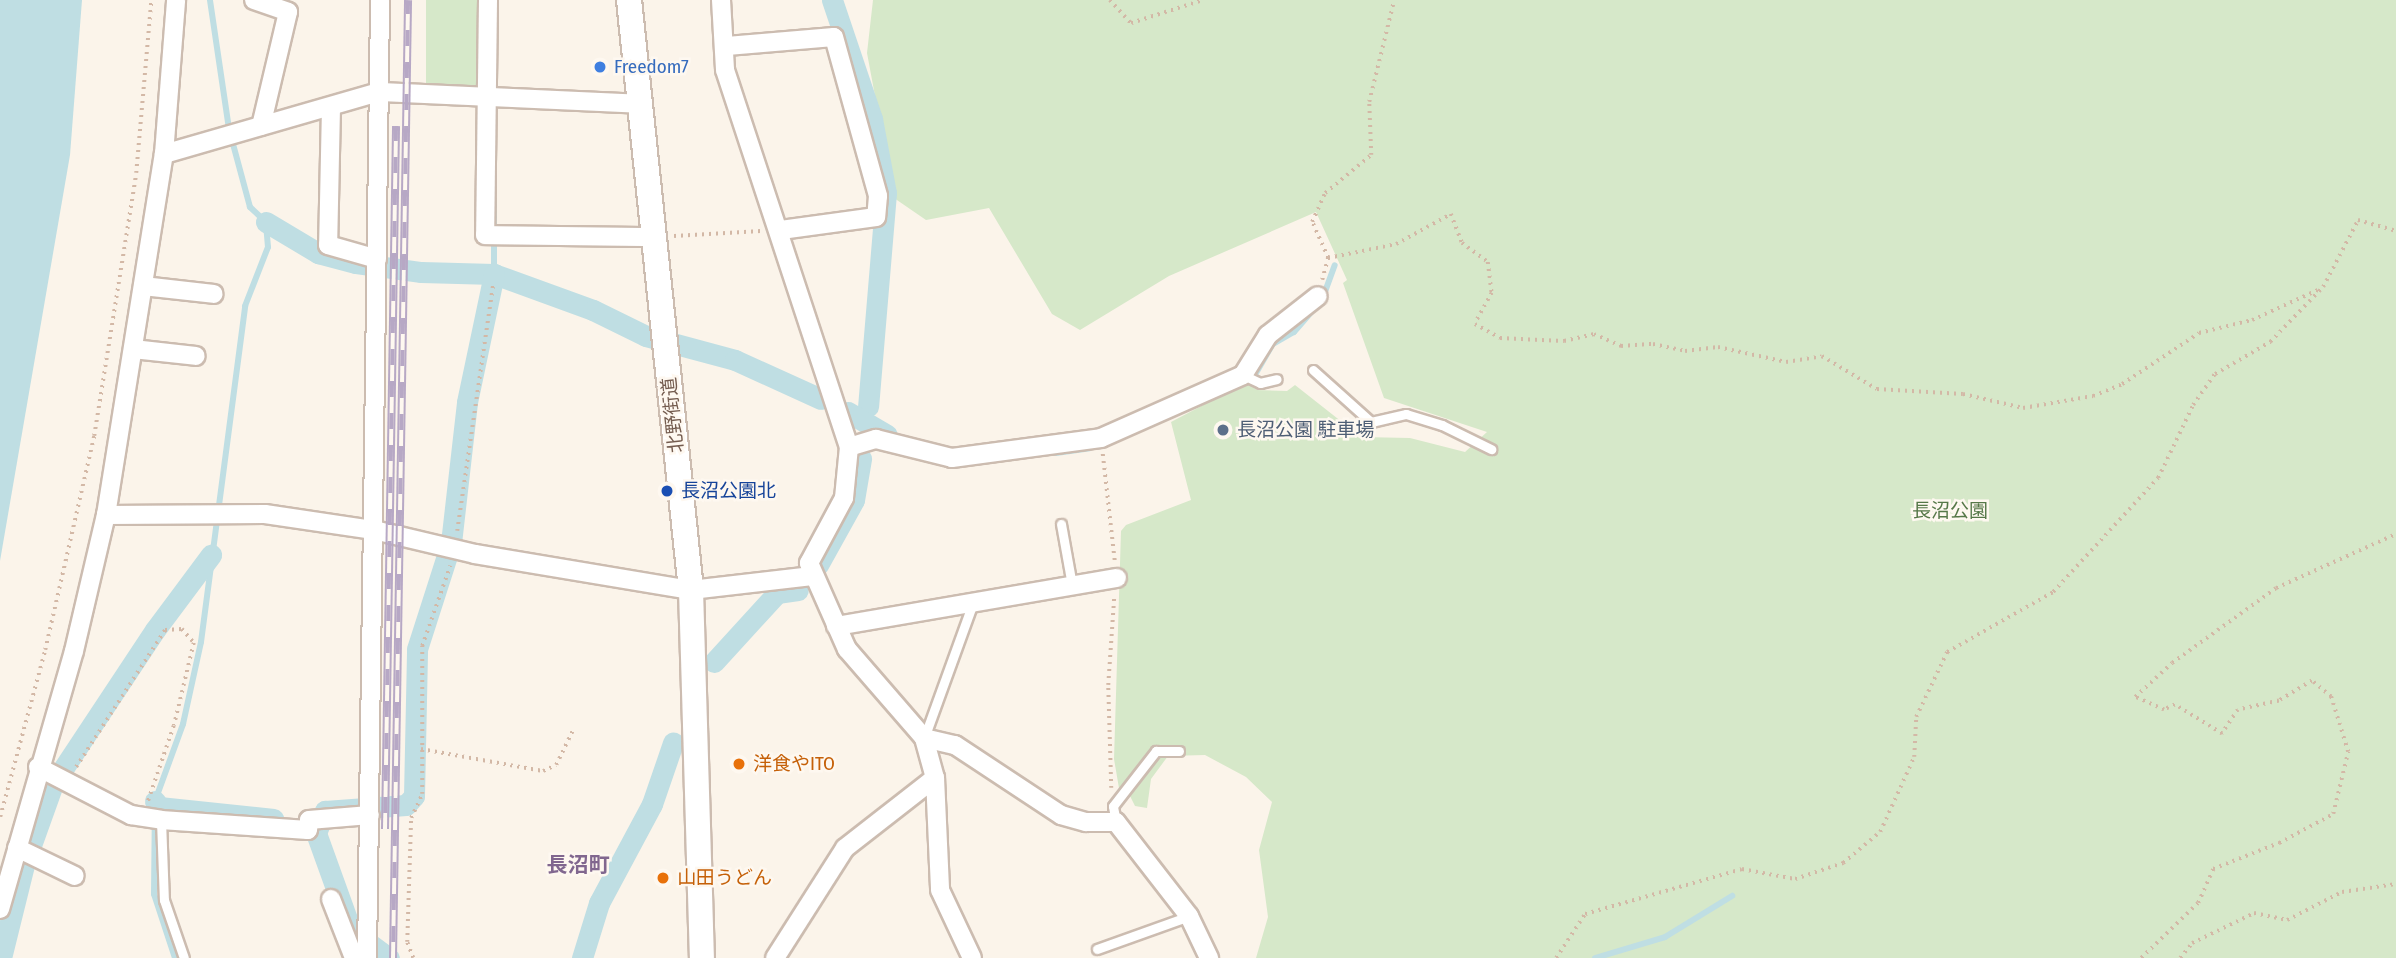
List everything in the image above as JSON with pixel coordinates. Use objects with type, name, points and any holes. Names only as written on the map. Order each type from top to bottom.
[{"type":"main road","name":"北野街道","points":[[629,0],[691,590],[702,958]]},
{"type":"street","points":[[0,909],[38,767],[74,651],[106,515],[164,154],[176,0]]},
{"type":"street","points":[[254,0],[288,12],[261,126]]},
{"type":"street","points":[[367,958],[380,0]]},
{"type":"street","points":[[488,0],[485,235],[654,237]]},
{"type":"street","points":[[720,0],[727,46],[725,69],[781,230],[791,273],[849,447],[844,498],[809,564],[812,576],[836,626],[867,675],[924,738],[935,778],[940,890],[972,958]]},
{"type":"street","points":[[727,46],[834,37],[878,196],[876,217],[781,230]]},
{"type":"street","points":[[164,154],[379,92],[641,104]]},
{"type":"street","points":[[331,107],[328,245],[377,259]]},
{"type":"street","points":[[143,286],[214,294]]},
{"type":"street","points":[[849,447],[876,439],[952,458],[1101,438],[1187,404],[1243,375],[1268,335],[1318,296]]},
{"type":"street","points":[[133,349],[196,356]]},
{"type":"street","points":[[106,515],[224,512],[374,530],[455,550],[691,590],[812,576]]},
{"type":"street","points":[[836,626],[1117,578]]},
{"type":"street","points":[[924,738],[956,746],[1061,815],[1086,822],[1114,814],[1189,916],[1209,958]]},
{"type":"street","points":[[38,767],[131,815],[308,830],[309,820],[370,815]]},
{"type":"street","points":[[775,958],[845,848],[935,778]]},
{"type":"street","points":[[17,848],[75,876]]},
{"type":"street","points":[[331,899],[354,958]]},
{"type":"lane","points":[[1312,370],[1371,422],[1406,414],[1442,425],[1491,449]]},
{"type":"lane","points":[[1243,375],[1260,383],[1277,379]]},
{"type":"lane","points":[[1061,524],[1072,585]]},
{"type":"lane","points":[[924,738],[973,603]]},
{"type":"lane","points":[[1114,814],[1156,751],[1179,751]]},
{"type":"lane","points":[[152,818],[164,900],[184,958]]},
{"type":"lane","points":[[1097,949],[1189,916]]},
{"type":"path","points":[[0,817],[46,650],[94,436],[136,173],[151,0]]},
{"type":"path","points":[[1111,0],[1131,23],[1203,0]]},
{"type":"path","points":[[1318,296],[1328,258],[1312,222],[1325,193],[1371,155],[1369,103],[1394,0]]},
{"type":"path","points":[[1328,258],[1396,244],[1451,214],[1462,243],[1488,262],[1492,293],[1475,324],[1500,338],[1564,341],[1594,334],[1621,346],[1653,344],[1685,351],[1718,347],[1786,362],[1822,356],[1877,389],[1963,394],[2024,408],[2093,396],[2122,384],[2199,333],[2252,320],[2323,287]]},
{"type":"path","points":[[1556,958],[1585,914],[1742,869],[1795,879],[1843,863],[1880,832],[1914,757],[1916,717],[1947,652],[2053,593],[2158,478],[2193,405],[2215,374],[2270,342],[2323,287],[2358,220],[2396,231]]},
{"type":"path","points":[[654,237],[781,230]]},
{"type":"path","points":[[413,958],[407,942],[411,818],[422,794],[422,646],[455,550],[493,284]]},
{"type":"path","points":[[1101,438],[1117,578],[1108,671],[1114,814]]},
{"type":"path","points":[[2141,958],[2198,903],[2213,869],[2279,843],[2333,814],[2348,752],[2331,697],[2312,681],[2278,701],[2238,710],[2222,734],[2175,705],[2164,710],[2135,697],[2172,663],[2276,588],[2396,534]]},
{"type":"path","points":[[67,780],[165,630],[182,629],[194,643],[152,818]]},
{"type":"path","points":[[421,749],[543,771],[556,765],[574,729]]},
{"type":"path","points":[[2180,958],[2192,943],[2254,914],[2287,920],[2342,892],[2396,884]]},
{"type":"green space","points":[[426,0],[478,0],[478,85],[426,85]]},
{"type":"green space","name":"長沼公園","points":[[873,0],[2396,0],[2396,958],[1256,958],[1268,917],[1259,850],[1272,802],[1246,777],[1205,755],[1168,756],[1151,779],[1147,808],[1135,806],[1125,786],[1120,794],[1114,759],[1121,531],[1126,525],[1191,500],[1171,422],[1247,382],[1257,390],[1287,391],[1295,385],[1361,437],[1410,438],[1465,452],[1487,432],[1384,398],[1343,283],[1347,280],[1316,212],[1169,276],[1080,330],[1052,314],[989,208],[926,220],[894,198],[867,53]]},
{"type":"water","points":[[0,0],[82,0],[70,155],[0,561]]},
{"type":"waterway","points":[[175,958],[154,894],[155,801],[183,724],[201,642],[245,306],[268,247],[266,222],[250,207],[229,129],[210,0]]},
{"type":"waterway","points":[[832,0],[872,119],[886,193],[868,406]]},
{"type":"waterway","points":[[494,199],[494,274]]},
{"type":"waterway","points":[[266,222],[318,253],[356,263],[421,272],[494,274],[593,310],[646,336],[735,360],[821,399]]},
{"type":"waterway","points":[[1322,300],[1335,265]]},
{"type":"waterway","points":[[316,833],[325,811],[406,805],[414,796],[417,649],[451,543],[467,402],[494,274]]},
{"type":"waterway","points":[[1256,373],[1273,344],[1294,332],[1315,308]]},
{"type":"waterway","points":[[848,412],[887,435]]},
{"type":"waterway","points":[[1056,453],[1090,448]]},
{"type":"waterway","points":[[818,565],[854,500],[861,459]]},
{"type":"waterway","points":[[1,958],[24,865],[53,784],[155,630],[211,555]]},
{"type":"waterway","points":[[714,662],[777,593],[798,590]]},
{"type":"waterway","points":[[582,958],[599,903],[652,804],[673,743]]},
{"type":"waterway","points":[[155,801],[159,807],[273,819]]},
{"type":"waterway","points":[[307,825],[316,833],[351,930],[389,958]]},
{"type":"waterway","points":[[1595,958],[1665,937],[1732,896]]},
{"type":"railway","points":[[393,958],[408,0]]},
{"type":"railway","points":[[385,829],[396,126]]},
{"type":"place","name":"Freedom7","points":[[600,67]]},
{"type":"place","name":"長沼公園 駐車場","points":[[1223,430]]},
{"type":"place","name":"長沼公園北","points":[[667,491]]},
{"type":"place","name":"洋食やITO","points":[[739,764]]},
{"type":"place","name":"山田うどん","points":[[663,878]]},
{"type":"district","name":"長沼町","points":[[578,865]]}]
